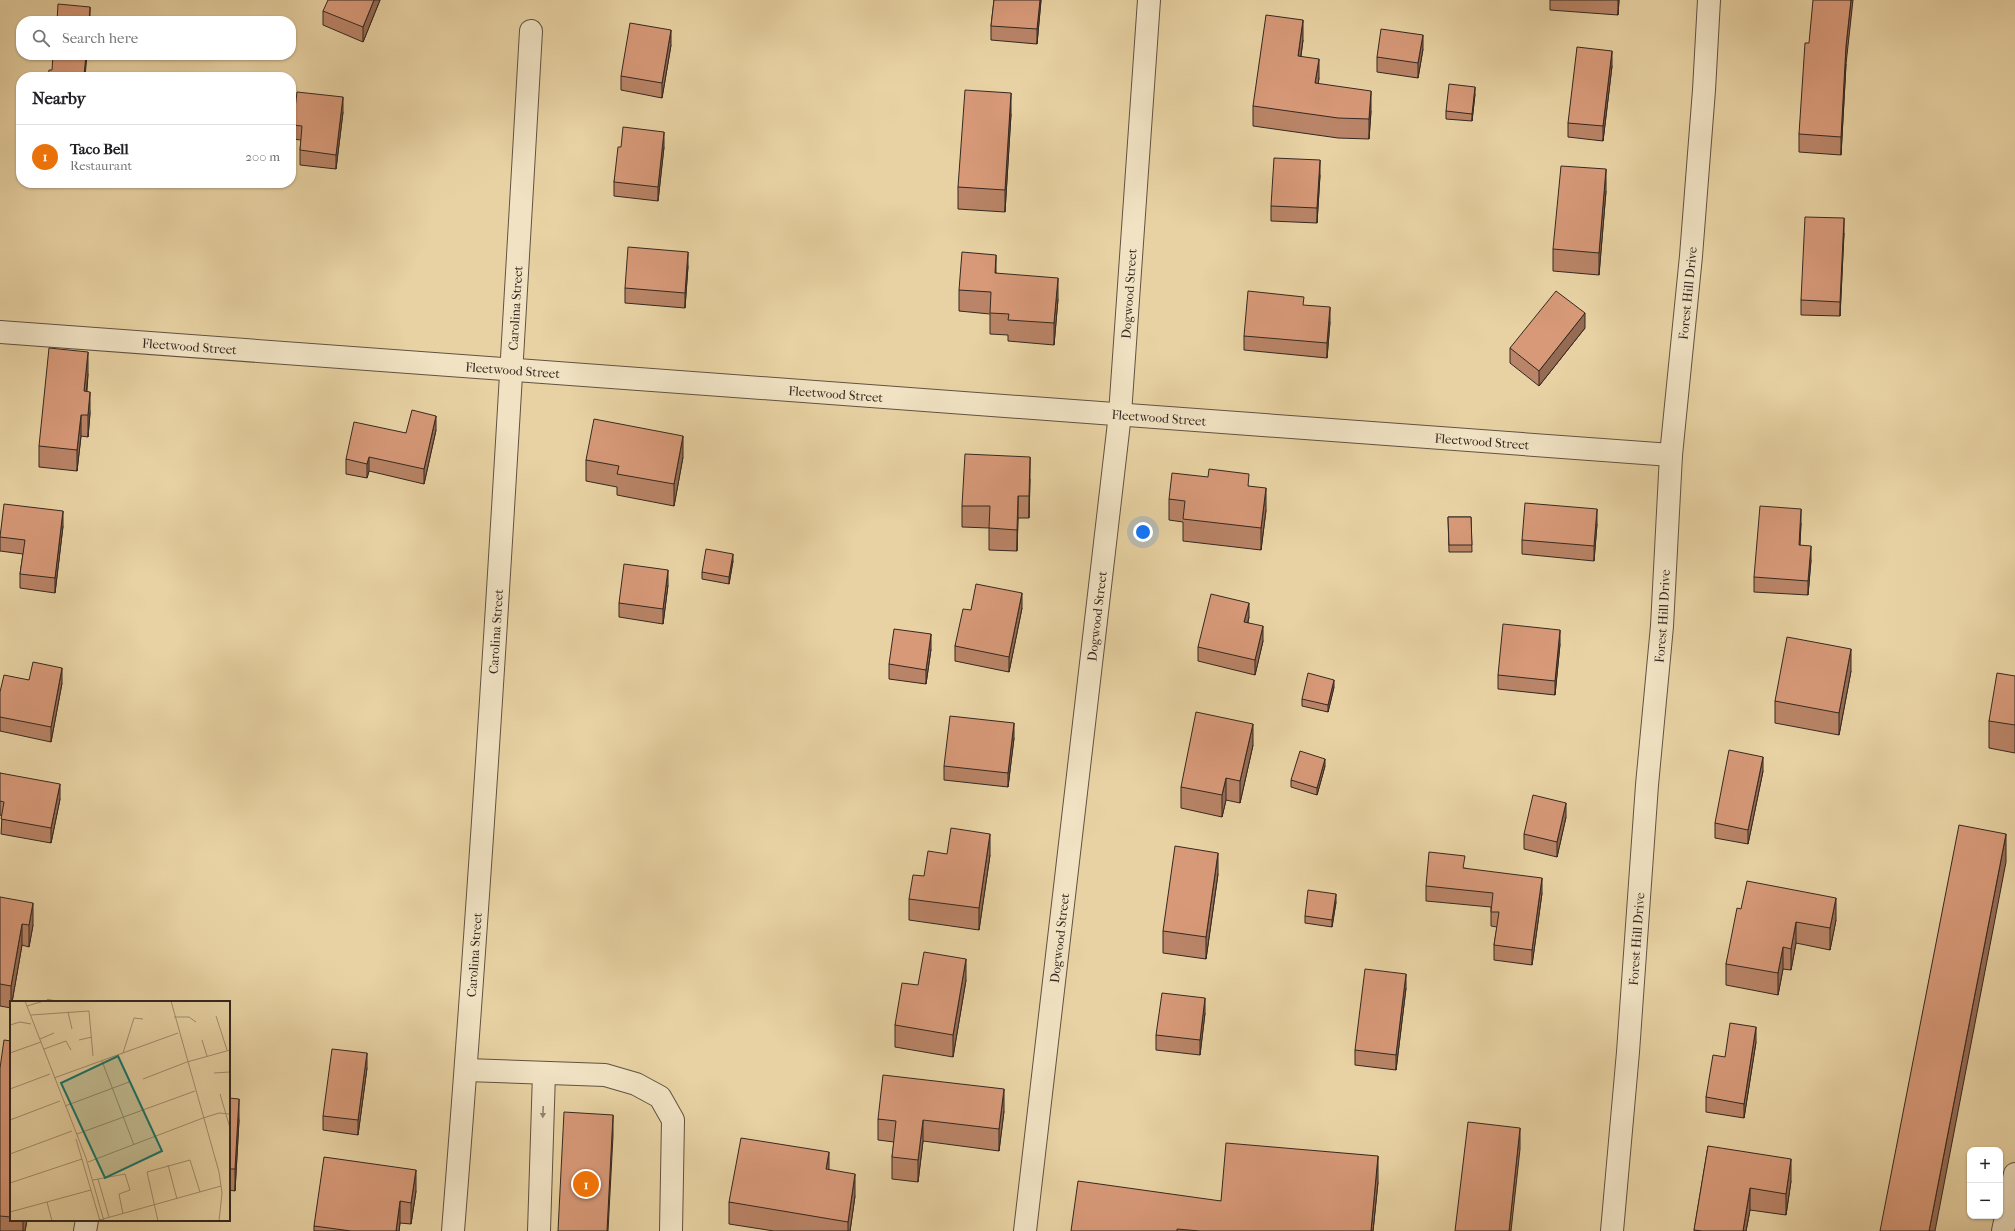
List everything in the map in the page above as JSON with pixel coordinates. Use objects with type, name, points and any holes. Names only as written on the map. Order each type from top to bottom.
[{"type":"street","name":"Dogwood Street","points":[[1025,1231],[1120,414],[1149,0]]},
{"type":"street","name":"Forest Hill Drive","points":[[1612,1231],[1628,1052],[1647,777],[1662,626],[1671,455],[1691,256],[1704,90],[1709,0]]},
{"type":"street","name":"Carolina Street","points":[[452,1231],[466,1070],[512,370],[531,32]]},
{"type":"street","name":"Fleetwood Street","points":[[0,332],[1671,455]]},
{"type":"street","points":[[466,1070],[604,1075],[636,1084],[660,1097],[673,1120],[671,1231]]},
{"type":"street","points":[[539,1231],[544,1073]]},
{"type":"street","points":[[2002,1231],[2015,1174]]},
{"type":"street","points":[[85,1231],[87,1221]]},
{"type":"building","points":[[328,0],[374,0],[363,27],[323,11]]},
{"type":"building","points":[[994,0],[1040,0],[1037,29],[991,26]]},
{"type":"building","points":[[1813,0],[1851,0],[1846,46],[1841,137],[1799,134],[1805,43],[1809,43]]},
{"type":"building","points":[[58,4],[90,7],[89,16],[57,16]]},
{"type":"building","points":[[1266,15],[1303,20],[1298,56],[1319,59],[1315,83],[1371,91],[1369,119],[1338,118],[1253,106]]},
{"type":"building","points":[[630,23],[671,30],[662,83],[621,76]]},
{"type":"building","points":[[1381,29],[1423,35],[1418,63],[1377,57]]},
{"type":"building","points":[[1577,47],[1612,51],[1603,126],[1568,123]]},
{"type":"building","points":[[53,60],[86,60],[84,72],[49,72],[49,70],[52,70]]},
{"type":"building","points":[[1449,84],[1475,87],[1472,114],[1446,111]]},
{"type":"building","points":[[965,90],[1011,93],[1005,190],[958,187]]},
{"type":"building","points":[[297,92],[343,97],[336,155],[300,150],[302,126],[296,125]]},
{"type":"building","points":[[623,127],[664,132],[658,187],[614,182],[618,147],[621,147]]},
{"type":"building","points":[[1274,158],[1320,160],[1317,208],[1271,206]]},
{"type":"building","points":[[1561,166],[1606,169],[1599,253],[1553,249]]},
{"type":"building","points":[[1805,217],[1844,218],[1840,302],[1801,300]]},
{"type":"building","points":[[628,247],[688,252],[685,293],[625,288]]},
{"type":"building","points":[[962,252],[996,255],[995,273],[1058,278],[1054,323],[1008,320],[1009,314],[990,313],[991,292],[959,290]]},
{"type":"building","points":[[1248,291],[1304,297],[1303,305],[1330,307],[1327,343],[1244,336]]},
{"type":"building","points":[[1556,291],[1585,313],[1539,371],[1510,348]]},
{"type":"building","points":[[49,348],[88,352],[84,391],[90,392],[88,415],[81,415],[77,450],[39,446]]},
{"type":"building","points":[[412,410],[436,416],[424,469],[369,457],[367,464],[346,459],[354,422],[406,433]]},
{"type":"building","points":[[594,419],[683,436],[674,484],[617,474],[619,466],[586,460]]},
{"type":"building","points":[[965,454],[1030,457],[1029,496],[1018,496],[1017,530],[989,528],[990,506],[962,506]]},
{"type":"building","points":[[1209,469],[1249,474],[1248,486],[1266,488],[1261,528],[1183,519],[1185,501],[1169,499],[1172,473],[1208,477]]},
{"type":"building","points":[[1525,503],[1597,509],[1594,546],[1522,540]]},
{"type":"building","points":[[4,504],[63,511],[55,578],[20,574],[25,540],[0,537]]},
{"type":"building","points":[[1760,506],[1801,509],[1799,545],[1811,546],[1808,581],[1754,577]]},
{"type":"building","points":[[1448,517],[1471,517],[1472,545],[1449,545]]},
{"type":"building","points":[[706,549],[733,554],[729,577],[702,572]]},
{"type":"building","points":[[624,564],[668,570],[663,609],[619,603]]},
{"type":"building","points":[[976,584],[1022,593],[1009,657],[955,646],[963,609],[971,610]]},
{"type":"building","points":[[1211,594],[1249,603],[1244,622],[1263,626],[1255,660],[1198,647]]},
{"type":"building","points":[[1503,624],[1560,630],[1555,681],[1498,675]]},
{"type":"building","points":[[894,629],[931,634],[926,670],[889,664]]},
{"type":"building","points":[[1787,637],[1851,649],[1839,713],[1775,701]]},
{"type":"building","points":[[33,662],[62,668],[51,727],[0,717],[0,692],[4,675],[29,680]]},
{"type":"building","points":[[1308,673],[1334,680],[1328,705],[1302,699]]},
{"type":"building","points":[[1997,673],[2015,676],[2015,725],[1989,721]]},
{"type":"building","points":[[1196,712],[1253,724],[1240,781],[1226,778],[1222,795],[1181,787]]},
{"type":"building","points":[[950,716],[1014,723],[1008,773],[944,766]]},
{"type":"building","points":[[1729,750],[1763,757],[1748,830],[1715,823]]},
{"type":"building","points":[[1300,751],[1325,759],[1317,788],[1291,780]]},
{"type":"building","points":[[0,773],[60,784],[51,828],[1,819],[4,802],[0,801]]},
{"type":"building","points":[[1533,795],[1566,803],[1557,842],[1524,834]]},
{"type":"building","points":[[1959,825],[2006,834],[1929,1231],[1880,1231]]},
{"type":"building","points":[[951,828],[990,834],[979,908],[909,899],[913,875],[924,876],[928,851],[947,854]]},
{"type":"building","points":[[1175,846],[1218,853],[1206,937],[1163,931]]},
{"type":"building","points":[[1429,852],[1465,856],[1463,868],[1542,878],[1532,950],[1494,945],[1499,912],[1491,912],[1493,893],[1426,886]]},
{"type":"building","points":[[1747,881],[1836,898],[1830,928],[1796,922],[1791,949],[1783,947],[1778,973],[1726,964],[1737,908],[1741,909]]},
{"type":"building","points":[[1308,890],[1336,894],[1332,920],[1305,916]]},
{"type":"building","points":[[0,897],[33,903],[29,925],[22,924],[11,986],[0,984]]},
{"type":"building","points":[[924,952],[966,959],[953,1035],[895,1025],[902,983],[918,985]]},
{"type":"building","points":[[1365,969],[1406,974],[1396,1055],[1355,1050]]},
{"type":"building","points":[[1162,993],[1205,998],[1200,1040],[1156,1035]]},
{"type":"building","points":[[1730,1023],[1756,1027],[1744,1104],[1706,1097],[1713,1055],[1725,1057]]},
{"type":"building","points":[[4,1040],[10,1041],[10,1217],[0,1216],[0,1068]]},
{"type":"building","points":[[332,1049],[367,1053],[358,1120],[323,1116]]},
{"type":"building","points":[[883,1075],[1004,1089],[999,1129],[923,1120],[918,1160],[892,1157],[896,1121],[878,1119]]},
{"type":"building","points":[[230,1098],[239,1099],[235,1169],[230,1169]]},
{"type":"building","points":[[564,1112],[613,1115],[607,1231],[558,1231]]},
{"type":"building","points":[[1468,1122],[1520,1128],[1509,1231],[1455,1231]]},
{"type":"building","points":[[741,1138],[829,1152],[826,1169],[855,1174],[848,1222],[729,1202]]},
{"type":"building","points":[[1226,1143],[1378,1156],[1371,1231],[1200,1231],[1177,1229],[1177,1231],[1071,1231],[1078,1181],[1221,1201]]},
{"type":"building","points":[[1708,1146],[1791,1159],[1786,1194],[1750,1188],[1743,1231],[1694,1230]]},
{"type":"building","points":[[324,1157],[416,1170],[411,1203],[400,1201],[396,1231],[351,1231],[314,1226]]},
{"type":"place","name":"Taco Bell","points":[[586,1184]]}]
